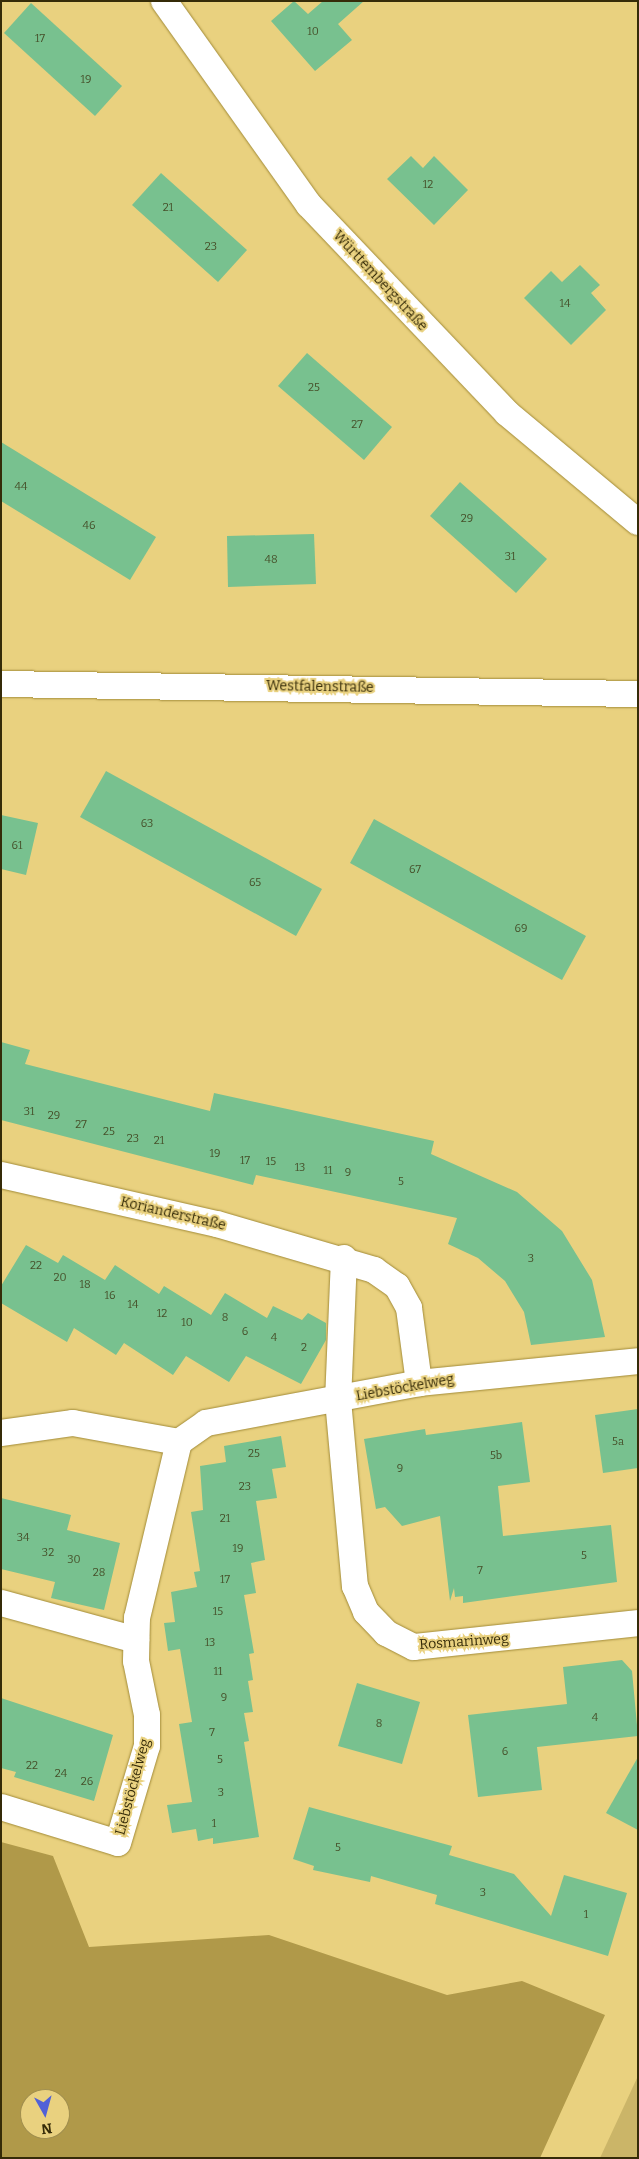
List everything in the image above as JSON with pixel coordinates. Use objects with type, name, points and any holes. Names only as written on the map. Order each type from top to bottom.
[{"type":"street","name":"Württembergstraße","points":[[164,1],[309,205],[508,413],[638,522]]},
{"type":"street","name":"Westfalenstraße","points":[[1,684],[324,686],[638,694]]},
{"type":"street","name":"Korianderstraße","points":[[1,1174],[344,1258],[374,1270],[397,1286],[409,1308],[416,1338],[419,1383]]},
{"type":"street","points":[[338,1400],[344,1258]]},
{"type":"street","name":"Liebstöckelweg","points":[[1,1807],[118,1843],[146,1746],[147,1715],[136,1640],[137,1618],[179,1442],[206,1423],[338,1400],[419,1383],[638,1361]]},
{"type":"street","name":"Rosmarinweg","points":[[338,1400],[356,1586],[366,1612],[386,1633],[414,1647],[448,1646],[638,1623]]},
{"type":"street","points":[[1,1433],[73,1423],[179,1442]]},
{"type":"street","points":[[1,1603],[136,1640]]},
{"type":"shaded area","points":[[1,1842],[53,1856],[89,1947],[269,1935],[447,1995],[522,1981],[605,2015],[540,2158],[1,2158]]},
{"type":"shaded area","points":[[638,2076],[638,2158],[600,2158]]},
{"type":"building","points":[[294,1],[308,14],[323,1],[364,1],[338,24],[352,40],[315,71],[271,21]]},
{"type":"building","points":[[31,3],[122,86],[95,116],[4,33]]},
{"type":"building","points":[[411,156],[423,168],[434,156],[468,190],[434,225],[387,179]]},
{"type":"building","points":[[161,173],[247,250],[218,282],[132,205]]},
{"type":"building","points":[[580,265],[600,285],[591,293],[606,310],[571,345],[524,298],[551,271],[562,282]]},
{"type":"building","points":[[307,353],[392,427],[364,460],[278,386]]},
{"type":"building","points":[[1,442],[156,537],[130,580],[1,501]]},
{"type":"building","points":[[460,482],[547,559],[516,593],[430,516]]},
{"type":"building","points":[[314,534],[316,584],[228,587],[227,536]]},
{"type":"building","points":[[106,771],[322,889],[296,936],[80,817]]},
{"type":"building","points":[[1,815],[38,823],[26,875],[1,869]]},
{"type":"building","points":[[374,819],[586,936],[562,980],[350,863]]},
{"type":"building","points":[[1,1042],[30,1050],[25,1064],[210,1111],[214,1093],[434,1141],[431,1154],[517,1192],[562,1231],[592,1280],[605,1337],[531,1345],[524,1312],[505,1281],[478,1258],[448,1244],[457,1218],[256,1175],[253,1185],[1,1120]]},
{"type":"building","points":[[26,1245],[58,1263],[63,1255],[105,1280],[115,1265],[159,1294],[164,1286],[211,1315],[225,1293],[267,1318],[273,1306],[302,1320],[308,1313],[326,1323],[326,1340],[301,1384],[246,1356],[229,1382],[186,1356],[173,1375],[124,1343],[116,1355],[74,1328],[67,1342],[1,1303],[1,1286]]},
{"type":"building","points":[[638,1409],[638,1468],[603,1473],[595,1415]]},
{"type":"building","points":[[522,1422],[530,1482],[498,1486],[503,1536],[611,1525],[617,1582],[463,1603],[463,1596],[455,1597],[454,1588],[450,1601],[440,1516],[402,1526],[385,1507],[376,1509],[364,1439],[425,1429],[426,1435]]},
{"type":"building","points":[[281,1436],[286,1467],[272,1469],[277,1498],[256,1501],[265,1560],[251,1563],[256,1593],[244,1595],[254,1653],[249,1654],[253,1680],[248,1681],[253,1712],[244,1713],[249,1741],[244,1742],[259,1837],[213,1844],[213,1838],[198,1841],[196,1829],[172,1833],[167,1805],[192,1802],[179,1724],[192,1722],[180,1649],[168,1651],[164,1623],[175,1622],[171,1592],[197,1587],[194,1572],[200,1571],[191,1512],[203,1510],[200,1466],[226,1462],[224,1446]]},
{"type":"building","points":[[1,1498],[71,1515],[67,1530],[120,1543],[104,1610],[51,1598],[55,1582],[1,1569]]},
{"type":"building","points":[[622,1660],[632,1671],[638,1736],[537,1747],[542,1790],[478,1797],[468,1715],[567,1704],[563,1667]]},
{"type":"building","points":[[357,1683],[420,1702],[402,1764],[338,1746]]},
{"type":"building","points":[[1,1698],[113,1735],[94,1801],[14,1777],[16,1772],[1,1768]]},
{"type":"building","points":[[638,1757],[638,1830],[606,1813]]},
{"type":"building","points":[[309,1807],[452,1846],[449,1855],[514,1874],[551,1916],[564,1875],[627,1893],[608,1956],[435,1904],[437,1895],[371,1876],[370,1882],[313,1870],[314,1866],[293,1859]]}]
